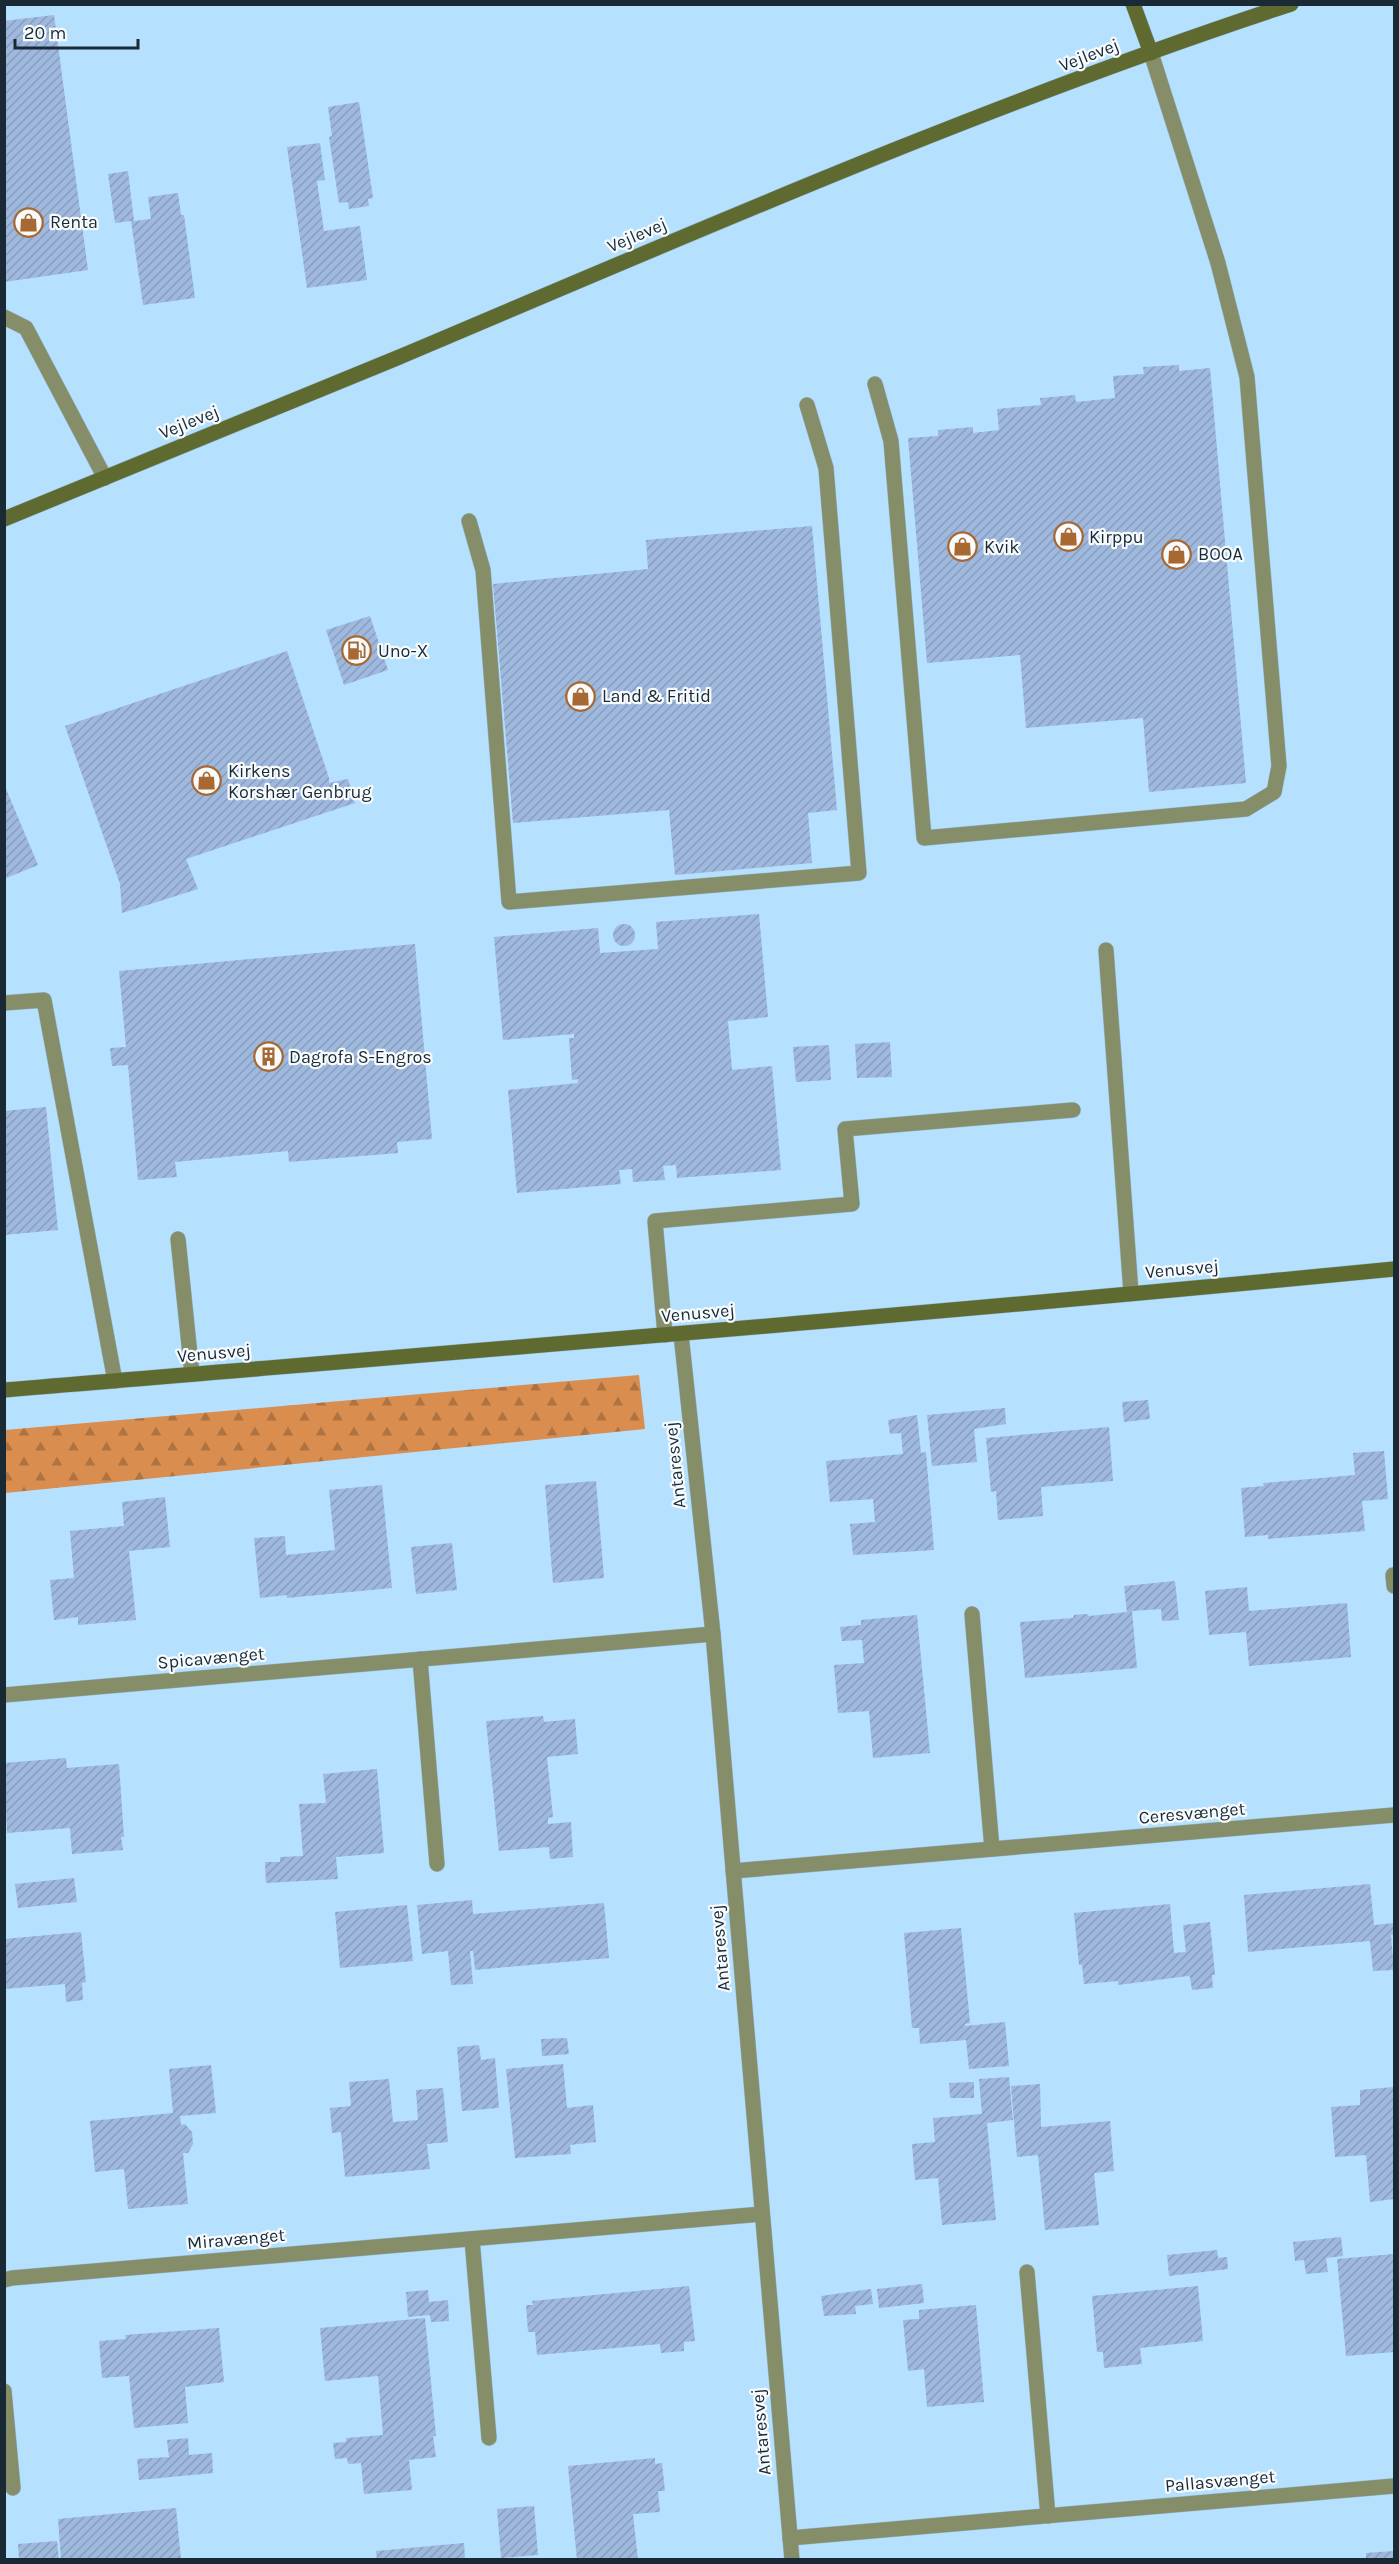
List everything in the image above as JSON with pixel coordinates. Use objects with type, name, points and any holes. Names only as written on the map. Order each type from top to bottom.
[{"type":"street","points":[[875,384],[891,441],[924,838],[1246,809],[1274,792],[1279,766],[1247,377],[1218,263],[1151,53],[1133,4]]},
{"type":"street","name":"Vejlevej","points":[[4,519],[868,159],[1151,53],[1291,4]]},
{"type":"street","points":[[4,317],[26,328],[105,478]]},
{"type":"street","points":[[469,521],[483,570],[509,902],[859,873],[826,468],[807,405]]},
{"type":"street","points":[[1106,950],[1131,1293]]},
{"type":"street","points":[[4,1003],[44,1000],[115,1381]]},
{"type":"street","points":[[664,1335],[655,1221],[852,1204],[845,1129],[1072,1110]]},
{"type":"street","points":[[178,1239],[192,1374]]},
{"type":"street","name":"Venusvej","points":[[4,1390],[681,1334],[1395,1269]]},
{"type":"street","name":"Antaresvej","points":[[681,1334],[713,1634],[792,2559]]},
{"type":"street","points":[[972,1614],[992,1850]]},
{"type":"street","name":"Spicavænget","points":[[4,1695],[713,1634]]},
{"type":"street","points":[[420,1659],[438,1864]]},
{"type":"street","name":"Ceresvænget","points":[[733,1872],[1395,1815]]},
{"type":"street","name":"Miravænget","points":[[4,2280],[762,2214]]},
{"type":"street","points":[[472,2239],[489,2438]]},
{"type":"street","points":[[1027,2272],[1048,2516]]},
{"type":"street","points":[[4,2391],[13,2488]]},
{"type":"street","name":"Pallasvænget","points":[[790,2538],[1395,2486]]},
{"type":"green space","points":[[639,1375],[645,1429],[5,1493],[5,1430]]},
{"type":"building","points":[[54,15],[88,270],[4,282],[4,21]]},
{"type":"building","points":[[359,102],[373,198],[368,199],[369,206],[349,209],[348,202],[339,203],[329,137],[332,136],[328,107]]},
{"type":"building","points":[[320,143],[325,180],[317,181],[324,231],[360,226],[367,280],[307,288],[287,147]]},
{"type":"building","points":[[128,171],[134,221],[151,219],[148,197],[178,193],[181,215],[184,215],[195,298],[143,305],[131,221],[115,223],[108,174]]},
{"type":"building","points":[[1179,365],[1179,371],[1210,368],[1246,783],[1149,792],[1143,718],[1026,728],[1020,655],[927,663],[908,438],[938,436],[938,430],[973,427],[973,433],[999,430],[997,409],[1041,405],[1040,398],[1075,395],[1076,402],[1115,398],[1113,376],[1144,374],[1143,367]]},
{"type":"building","points":[[812,526],[837,810],[808,813],[812,863],[675,875],[669,810],[513,823],[493,584],[648,569],[646,540]]},
{"type":"building","points":[[370,616],[388,670],[344,685],[326,630]]},
{"type":"building","name":"Kirkens Korshær Genbrug","points":[[287,651],[329,783],[348,779],[355,803],[186,859],[198,889],[122,913],[120,884],[65,726]]},
{"type":"building","points":[[4,784],[38,865],[4,879]]},
{"type":"building","points":[[759,914],[768,1017],[728,1021],[732,1070],[772,1066],[781,1170],[677,1178],[676,1165],[663,1166],[665,1180],[633,1182],[632,1169],[619,1170],[621,1184],[517,1193],[508,1090],[578,1083],[578,1079],[572,1080],[569,1038],[574,1038],[574,1034],[503,1040],[494,937],[598,928],[600,953],[658,949],[656,922]]},
{"type":"building","points":[[620,924],[628,924],[635,931],[635,939],[628,946],[620,946],[613,939],[613,931]]},
{"type":"building","name":"Dagrofa S-Engros","points":[[415,944],[432,1139],[397,1142],[398,1153],[289,1162],[288,1151],[175,1162],[177,1177],[138,1180],[128,1065],[112,1066],[110,1048],[126,1047],[119,971]]},
{"type":"building","points":[[890,1042],[892,1077],[857,1078],[855,1044]]},
{"type":"building","points":[[829,1045],[831,1080],[796,1082],[793,1047]]},
{"type":"building","points":[[46,1107],[58,1230],[4,1235],[4,1111]]},
{"type":"building","points":[[1148,1400],[1150,1419],[1124,1422],[1122,1402]]},
{"type":"building","points":[[1005,1408],[1006,1424],[974,1429],[977,1462],[932,1466],[927,1415]]},
{"type":"building","points":[[917,1415],[921,1453],[926,1452],[934,1550],[853,1555],[850,1524],[875,1522],[873,1499],[830,1502],[826,1461],[903,1454],[901,1433],[890,1434],[888,1420]]},
{"type":"building","points":[[1109,1427],[1113,1481],[1041,1487],[1043,1516],[998,1520],[996,1491],[991,1492],[986,1438]]},
{"type":"building","points":[[1384,1451],[1388,1499],[1362,1501],[1365,1531],[1268,1539],[1268,1535],[1245,1537],[1241,1488],[1264,1486],[1263,1483],[1355,1475],[1353,1453]]},
{"type":"building","points":[[596,1481],[604,1578],[553,1583],[545,1485]]},
{"type":"building","points":[[382,1485],[392,1588],[287,1598],[287,1595],[260,1598],[254,1538],[285,1536],[286,1555],[335,1550],[329,1490]]},
{"type":"building","points":[[165,1497],[170,1547],[129,1551],[136,1620],[78,1625],[78,1617],[54,1620],[50,1580],[74,1578],[70,1531],[124,1526],[122,1502]]},
{"type":"building","points":[[452,1543],[457,1590],[416,1594],[411,1547]]},
{"type":"building","points":[[1175,1581],[1179,1620],[1162,1621],[1161,1609],[1132,1611],[1137,1668],[1025,1678],[1020,1622],[1073,1618],[1074,1615],[1087,1614],[1089,1616],[1127,1612],[1124,1586]]},
{"type":"building","points":[[1247,1587],[1249,1611],[1347,1603],[1351,1657],[1249,1666],[1246,1632],[1209,1635],[1205,1591]]},
{"type":"building","points":[[917,1615],[930,1753],[873,1758],[869,1711],[838,1713],[834,1665],[864,1663],[862,1640],[842,1641],[840,1627],[861,1625],[861,1620]]},
{"type":"building","points":[[543,1716],[544,1722],[575,1719],[578,1754],[547,1757],[553,1817],[548,1818],[548,1824],[571,1822],[573,1857],[550,1859],[549,1847],[499,1851],[486,1721]]},
{"type":"building","points":[[66,1758],[67,1768],[119,1764],[123,1850],[72,1854],[70,1828],[7,1833],[4,1763]]},
{"type":"building","points":[[377,1769],[384,1853],[336,1857],[338,1879],[266,1883],[265,1862],[280,1862],[280,1857],[303,1856],[299,1804],[326,1803],[323,1774]]},
{"type":"building","points":[[74,1878],[77,1902],[18,1908],[15,1884]]},
{"type":"building","points":[[1370,1884],[1374,1925],[1394,1923],[1394,1935],[1391,1935],[1394,1970],[1373,1971],[1370,1941],[1248,1952],[1244,1895]]},
{"type":"building","points":[[472,1900],[473,1914],[604,1903],[609,1958],[475,1970],[473,1951],[470,1951],[473,1984],[451,1985],[448,1951],[422,1954],[417,1905]]},
{"type":"building","points":[[1170,1904],[1174,1953],[1186,1952],[1183,1925],[1210,1922],[1215,1975],[1212,1975],[1213,1988],[1192,1990],[1188,1976],[1118,1985],[1118,1981],[1084,1984],[1082,1965],[1079,1965],[1074,1913]]},
{"type":"building","points":[[407,1905],[413,1961],[340,1968],[335,1912]]},
{"type":"building","points":[[961,1928],[970,2023],[965,2026],[1005,2022],[1009,2066],[969,2069],[966,2040],[920,2044],[919,2028],[912,2028],[904,1933]]},
{"type":"building","points":[[81,1932],[86,1982],[82,1983],[83,2000],[66,2002],[65,1984],[4,1989],[4,1939]]},
{"type":"building","points":[[567,2038],[569,2054],[542,2056],[541,2039]]},
{"type":"building","points":[[479,2045],[481,2060],[495,2058],[499,2108],[462,2111],[457,2047]]},
{"type":"building","points":[[563,2064],[567,2108],[593,2105],[596,2142],[570,2145],[571,2154],[515,2158],[506,2069]]},
{"type":"building","points":[[211,2065],[216,2113],[180,2116],[181,2125],[185,2124],[192,2132],[193,2144],[188,2153],[183,2153],[188,2204],[128,2209],[124,2169],[95,2172],[90,2121],[173,2113],[169,2069]]},
{"type":"building","points":[[1009,2077],[1013,2120],[987,2123],[996,2220],[942,2225],[938,2178],[915,2180],[912,2144],[935,2142],[933,2118],[982,2114],[979,2079]]},
{"type":"building","points":[[389,2079],[393,2122],[418,2120],[416,2090],[443,2088],[448,2142],[427,2144],[430,2169],[345,2177],[341,2132],[332,2133],[330,2108],[351,2106],[349,2082]]},
{"type":"building","points":[[974,2082],[974,2098],[950,2098],[949,2083]]},
{"type":"building","points":[[1040,2084],[1041,2127],[1110,2121],[1114,2171],[1094,2173],[1099,2225],[1045,2230],[1038,2155],[1017,2157],[1011,2086]]},
{"type":"building","points":[[1394,2087],[1394,2199],[1370,2202],[1366,2155],[1335,2157],[1331,2107],[1360,2105],[1360,2090]]},
{"type":"building","points":[[1341,2237],[1343,2256],[1326,2258],[1328,2272],[1306,2274],[1304,2260],[1295,2261],[1293,2242]]},
{"type":"building","points":[[1217,2250],[1218,2258],[1227,2257],[1228,2269],[1169,2276],[1167,2255]]},
{"type":"building","points":[[1394,2254],[1394,2352],[1346,2356],[1337,2259]]},
{"type":"building","points":[[922,2284],[924,2303],[879,2308],[877,2289]]},
{"type":"building","points":[[689,2286],[695,2341],[684,2342],[684,2351],[661,2353],[660,2344],[537,2355],[535,2332],[528,2332],[526,2305],[533,2305],[532,2301]]},
{"type":"building","points":[[1198,2286],[1203,2341],[1140,2348],[1142,2364],[1104,2368],[1103,2352],[1097,2352],[1092,2296]]},
{"type":"building","points":[[871,2289],[873,2304],[855,2306],[856,2314],[824,2316],[821,2296]]},
{"type":"building","points":[[428,2290],[429,2302],[448,2300],[449,2321],[431,2322],[430,2315],[408,2317],[406,2292]]},
{"type":"building","points":[[976,2305],[984,2402],[927,2407],[924,2369],[908,2371],[903,2320],[919,2319],[919,2310]]},
{"type":"building","points":[[425,2318],[436,2457],[409,2460],[412,2490],[364,2494],[361,2463],[348,2464],[347,2458],[335,2459],[333,2443],[346,2442],[346,2438],[383,2435],[378,2376],[325,2381],[320,2328]]},
{"type":"building","points":[[219,2328],[224,2382],[185,2387],[188,2423],[134,2428],[129,2376],[102,2378],[99,2341],[126,2339],[125,2335]]},
{"type":"building","points":[[188,2438],[189,2455],[212,2453],[213,2473],[139,2480],[137,2459],[169,2457],[167,2440]]},
{"type":"building","points":[[655,2458],[655,2464],[662,2463],[665,2491],[658,2491],[660,2512],[633,2514],[638,2560],[577,2560],[568,2466]]},
{"type":"building","points":[[534,2506],[538,2555],[501,2558],[497,2509]]},
{"type":"building","points":[[176,2508],[181,2560],[61,2560],[58,2519]]},
{"type":"building","points":[[57,2541],[59,2560],[19,2560],[18,2544]]},
{"type":"building","points":[[464,2543],[465,2560],[377,2560],[376,2551]]},
{"type":"building","points":[[1394,2551],[1394,2560],[1366,2560],[1366,2553]]},
{"type":"place","name":"Renta","points":[[29,222]]},
{"type":"place","name":"Kirppu","points":[[1068,537]]},
{"type":"place","name":"Kvik","points":[[963,547]]},
{"type":"place","name":"BOOA","points":[[1177,554]]},
{"type":"place","name":"Uno-X","points":[[357,651]]},
{"type":"place","name":"Land & Fritid","points":[[581,696]]},
{"type":"place","name":"Kirkens Korshær Genbrug","points":[[207,781]]},
{"type":"place","name":"Dagrofa S-Engros","points":[[268,1057]]}]
